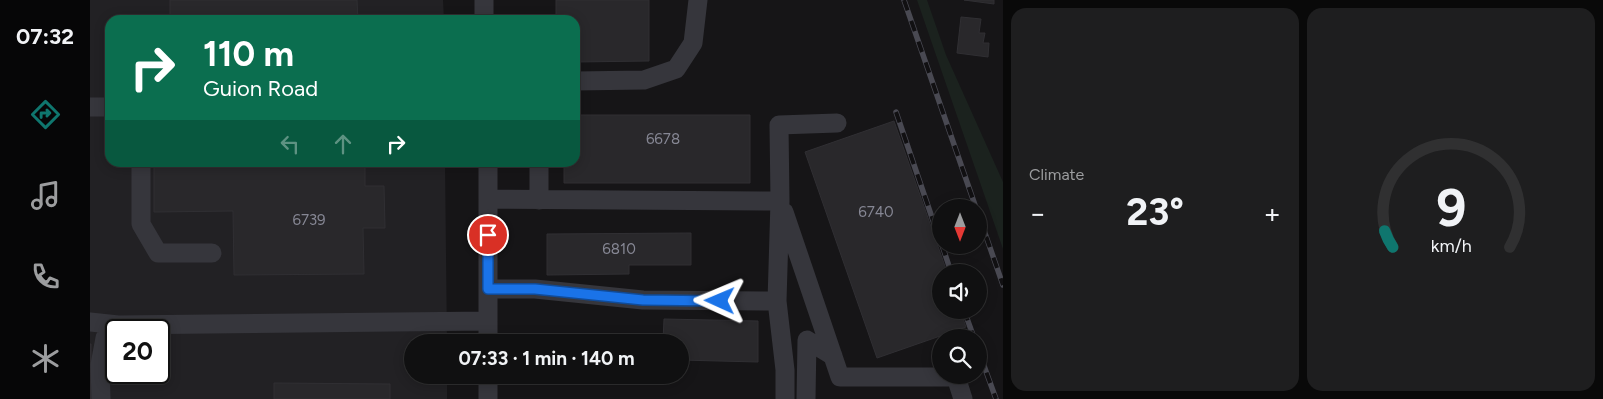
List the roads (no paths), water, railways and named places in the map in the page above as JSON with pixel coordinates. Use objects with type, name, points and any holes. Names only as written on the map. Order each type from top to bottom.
[{"type":"street","points":[[484,0],[484,15]]},
{"type":"street","points":[[580,81],[644,80],[676,69],[693,43],[698,0]]},
{"type":"street","points":[[90,107],[105,106]]},
{"type":"street","points":[[785,399],[785,370],[777,301],[780,201],[779,125],[837,123]]},
{"type":"street","points":[[141,167],[141,224],[158,254],[212,254]]},
{"type":"street","points":[[488,167],[488,334]]},
{"type":"street","points":[[539,167],[539,200]]},
{"type":"street","points":[[488,199],[780,201]]},
{"type":"street","points":[[780,201],[840,377],[956,377],[964,399]]},
{"type":"street","points":[[488,289],[535,289],[643,300],[777,301]]},
{"type":"street","points":[[170,324],[488,321]]},
{"type":"street","points":[[90,322],[105,324]]},
{"type":"street","points":[[101,399],[100,365],[105,338]]},
{"type":"street","points":[[806,399],[807,340],[833,356]]},
{"type":"street","points":[[488,384],[488,399]]},
{"type":"railway","points":[[904,0],[973,199]]},
{"type":"railway","points":[[896,112],[932,218]]},
{"type":"railway","points":[[988,242],[1003,285]]},
{"type":"railway","points":[[945,254],[948,264]]},
{"type":"railway","points":[[967,319],[971,329]]},
{"type":"railway","points":[[987,374],[996,399]]}]
